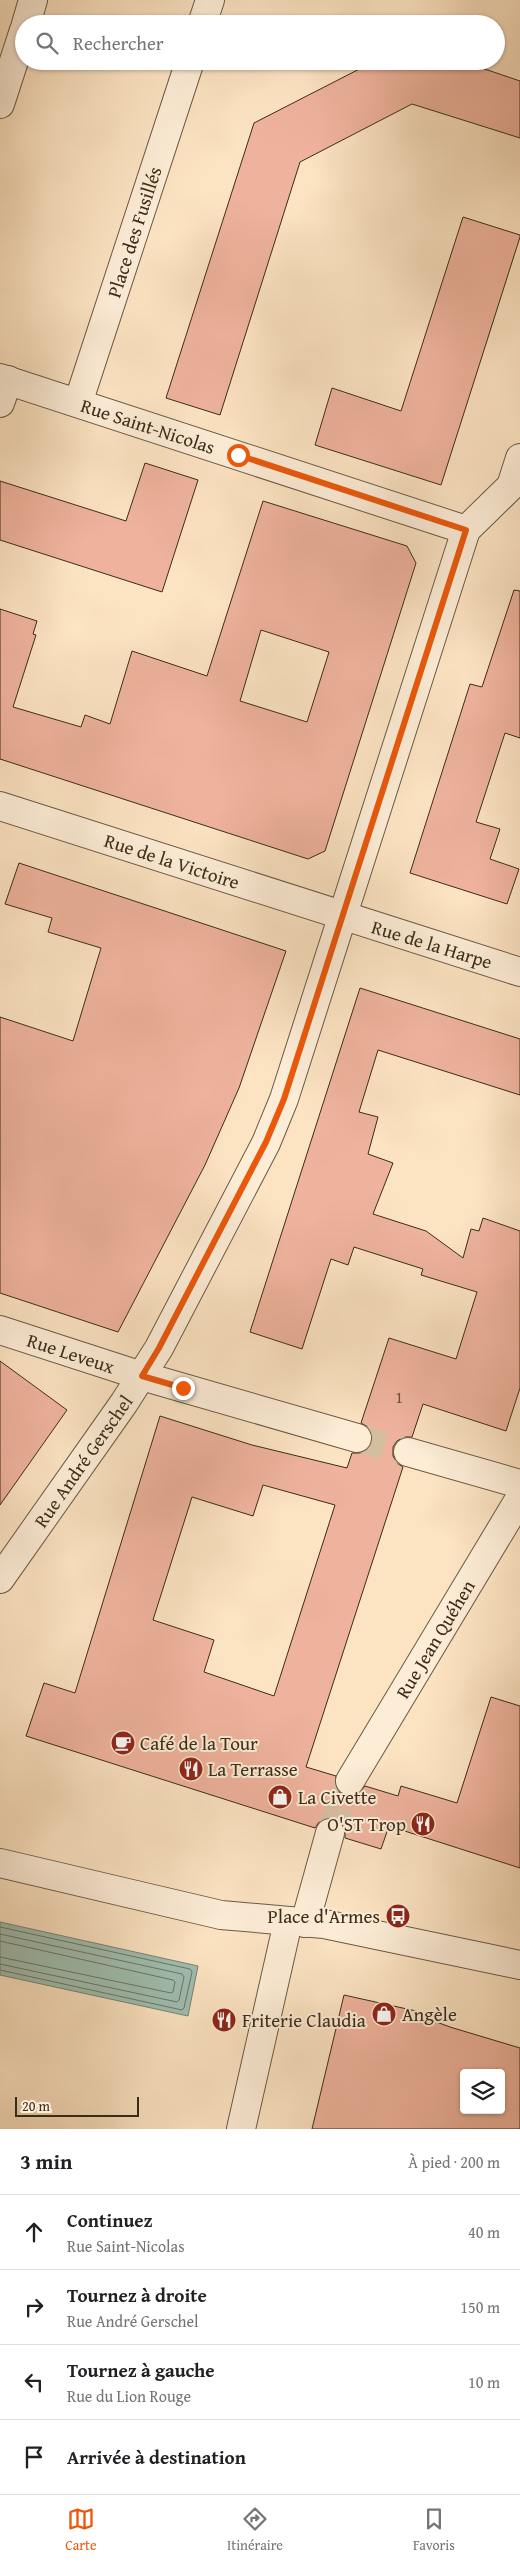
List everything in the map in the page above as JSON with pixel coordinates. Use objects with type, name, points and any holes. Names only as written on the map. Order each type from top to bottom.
[{"type":"street","points":[[29,15],[34,0]]},
{"type":"street","points":[[205,15],[210,0]]},
{"type":"street","points":[[0,104],[15,58]]},
{"type":"street","name":"Place des Fusillés","points":[[78,403],[187,70]]},
{"type":"street","name":"Rue Saint-Nicolas","points":[[3,387],[78,403],[466,530]]},
{"type":"street","name":"Rue André Gerschel","points":[[0,1579],[142,1376],[159,1348],[277,1119],[466,530],[515,488],[520,458]]},
{"type":"street","name":"Rue de la Victoire","points":[[0,806],[343,917]]},
{"type":"street","name":"Rue de la Harpe","points":[[343,917],[520,972]]},
{"type":"street","name":"Rue Leveux","points":[[0,1330],[142,1376],[357,1438]]},
{"type":"street","points":[[408,1452],[520,1484]]},
{"type":"street","name":"Rue Jean Quéhen","points":[[350,1780],[520,1498]]},
{"type":"street","points":[[241,2129],[296,1923],[330,1833]]},
{"type":"street","points":[[0,1863],[213,1914],[348,1928],[520,1965]]},
{"type":"water","points":[[0,1922],[198,1966],[188,2016],[0,1975]]},
{"type":"building","points":[[357,70],[488,70],[520,81],[520,138],[412,104],[300,162],[220,415],[166,398],[254,123]]},
{"type":"building","points":[[463,217],[520,235],[520,237],[441,485],[315,445],[332,388],[401,411]]},
{"type":"building","points":[[145,463],[198,480],[162,592],[0,540],[0,481],[126,521]]},
{"type":"building","points":[[263,501],[407,546],[416,563],[325,851],[308,859],[0,759],[0,609],[37,621],[33,634],[36,635],[13,707],[81,727],[85,715],[110,724],[132,651],[207,676]],"holes":[[[261,630],[329,652],[307,722],[240,701]]]},
{"type":"building","points":[[514,590],[520,591],[520,738],[505,733],[476,822],[500,829],[490,859],[519,869],[507,904],[410,873],[470,684],[482,687]]},
{"type":"building","points":[[19,863],[286,951],[239,1088],[205,1165],[118,1332],[0,1293],[0,1017],[73,1041],[101,948],[48,932],[52,918],[5,904]]},
{"type":"building","points":[[360,988],[520,1039],[520,1095],[378,1050],[359,1112],[378,1117],[368,1154],[393,1163],[373,1214],[426,1231],[463,1258],[471,1229],[479,1231],[483,1218],[520,1231],[520,1388],[506,1431],[423,1404],[412,1437],[404,1437],[397,1441],[393,1447],[393,1456],[397,1463],[403,1467],[306,1767],[336,1776],[337,1789],[342,1795],[349,1797],[358,1794],[365,1786],[398,1796],[401,1786],[457,1803],[491,1697],[520,1706],[520,1868],[389,1826],[381,1849],[345,1838],[345,1829],[341,1822],[335,1818],[326,1818],[319,1822],[315,1828],[26,1736],[44,1683],[75,1693],[160,1416],[252,1445],[347,1468],[352,1453],[361,1453],[367,1450],[372,1443],[372,1434],[368,1427],[361,1423],[389,1338],[456,1359],[477,1292],[421,1275],[423,1269],[354,1247],[348,1265],[331,1259],[302,1349],[250,1332]],"holes":[[[263,1485],[335,1505],[274,1696],[204,1672],[214,1640],[153,1620],[192,1497],[253,1516]]]},
{"type":"building","points":[[0,1361],[67,1410],[0,1505]]},
{"type":"building","points":[[344,1995],[416,2011],[415,2014],[450,2027],[520,2048],[520,2129],[312,2129]]},
{"type":"tunnel","points":[[357,1438],[408,1452]]},
{"type":"tunnel","points":[[330,1833],[350,1781]]},
{"type":"place","name":"Café de la Tour","points":[[123,1743]]},
{"type":"place","name":"La Terrasse","points":[[191,1769]]},
{"type":"place","name":"La Civette","points":[[280,1797]]},
{"type":"place","name":"O'ST Trop","points":[[423,1824]]},
{"type":"place","name":"Place d'Armes","points":[[398,1916]]},
{"type":"place","name":"Angèle","points":[[384,2014]]},
{"type":"place","name":"Friterie Claudia","points":[[224,2020]]},
{"type":"route","points":[[183,1388],[142,1376],[159,1348],[277,1119],[466,530],[238,455]]}]
